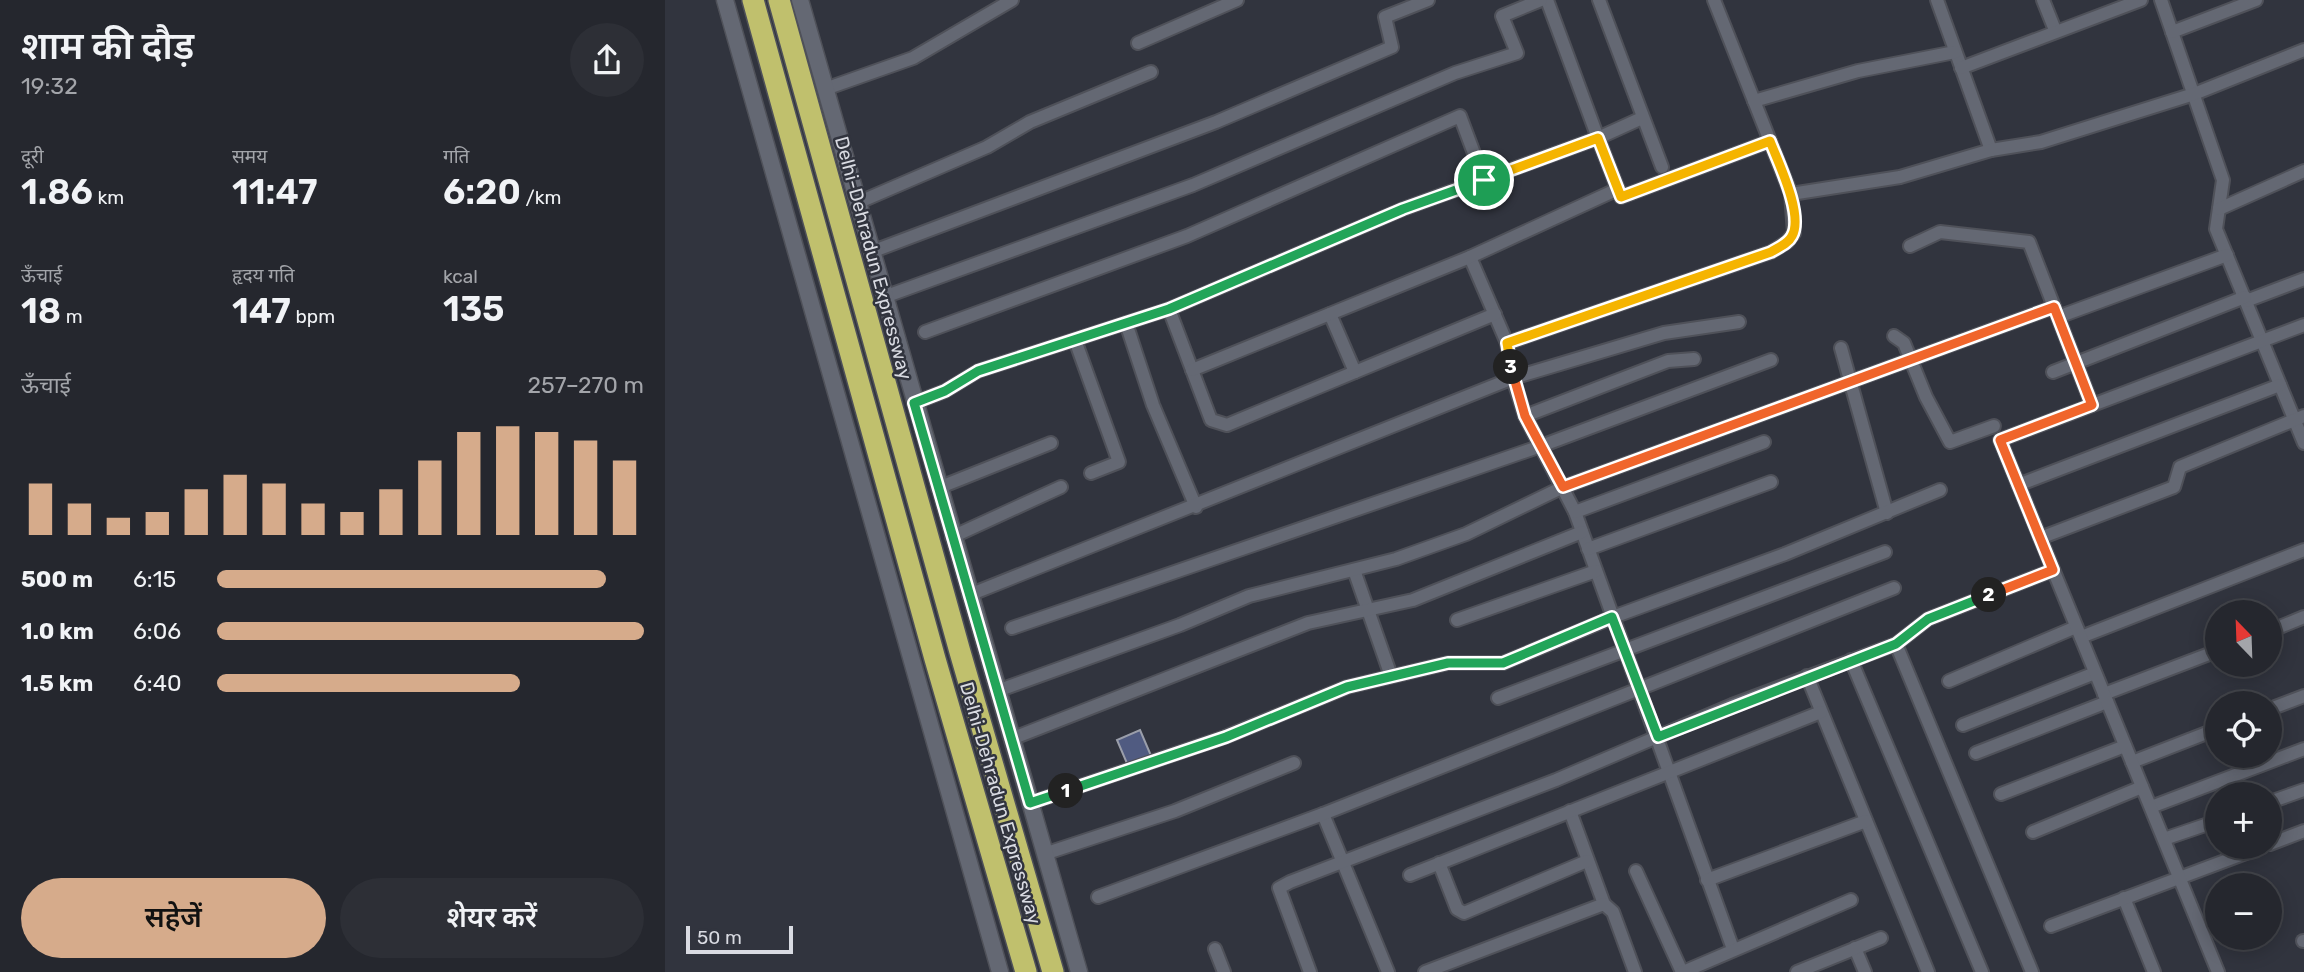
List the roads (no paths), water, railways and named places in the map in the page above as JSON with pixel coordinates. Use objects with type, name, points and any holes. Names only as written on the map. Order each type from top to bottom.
[{"type":"highway","name":"Delhi-Dehradun Expressway","points":[[753,0],[1026,972]]},
{"type":"highway","name":"Delhi-Dehradun Expressway","points":[[779,0],[960,652],[1053,972]]},
{"type":"street","points":[[725,0],[1000,972]]},
{"type":"street","points":[[800,0],[884,297],[920,400],[938,488],[965,532],[969,595],[1004,688],[1037,801],[1056,850],[1079,972]]},
{"type":"street","points":[[825,89],[913,58],[1012,0]]},
{"type":"street","points":[[1138,43],[1237,0]]},
{"type":"street","points":[[871,252],[1216,122],[1392,47],[1385,17],[1428,0]]},
{"type":"street","points":[[884,297],[1193,185],[1455,74],[1517,53],[1502,16],[1541,0]]},
{"type":"street","points":[[1547,0],[1621,197],[1770,141]]},
{"type":"street","points":[[1599,0],[1662,167]]},
{"type":"street","points":[[1507,343],[1771,252],[1787,242],[1794,233],[1791,194],[1714,0]]},
{"type":"street","points":[[1937,0],[1991,150]]},
{"type":"street","points":[[2043,0],[2055,30]]},
{"type":"street","points":[[1961,68],[2055,30],[2141,0]]},
{"type":"street","points":[[2161,0],[2223,180],[2216,229],[2280,385],[2299,418],[2304,443]]},
{"type":"street","points":[[2172,32],[2256,0]]},
{"type":"street","points":[[1791,194],[1900,177],[1991,150],[2041,142],[2194,94],[2304,50]]},
{"type":"street","points":[[1754,101],[1858,71],[1955,52]]},
{"type":"street","points":[[857,203],[987,147],[1030,122],[1151,72]]},
{"type":"street","points":[[925,332],[1187,236],[1460,116],[1484,180]]},
{"type":"street","points":[[920,400],[945,391],[978,371],[1169,309],[1403,209],[1598,138],[1642,118]]},
{"type":"street","points":[[2219,209],[2304,171]]},
{"type":"street","points":[[1192,370],[1470,257],[1618,189]]},
{"type":"street","points":[[1910,246],[1940,232],[2029,242],[2092,405]]},
{"type":"street","points":[[2066,314],[2227,255]]},
{"type":"street","points":[[1470,257],[1507,343],[1513,378],[1525,416],[1575,512],[1733,949]]},
{"type":"street","points":[[2053,372],[2304,279]]},
{"type":"street","points":[[1004,688],[1180,625],[1249,596],[1396,559],[1465,534],[1563,487],[2054,307]]},
{"type":"street","points":[[1169,309],[1211,421],[1227,425],[1495,314]]},
{"type":"street","points":[[1330,314],[1355,372]]},
{"type":"street","points":[[969,595],[1196,507],[1513,378],[1664,333],[1739,322]]},
{"type":"street","points":[[1126,323],[1153,405],[1196,507]]},
{"type":"street","points":[[2218,972],[2000,440],[2304,325]]},
{"type":"street","points":[[1894,336],[1904,343],[1926,397],[1950,442],[1994,426]]},
{"type":"street","points":[[1075,340],[1119,462],[1091,473]]},
{"type":"street","points":[[1841,348],[1887,513]]},
{"type":"street","points":[[1525,416],[1668,361],[1694,359]]},
{"type":"street","points":[[1012,628],[1541,446],[1771,360]]},
{"type":"street","points":[[2018,485],[2280,385]]},
{"type":"street","points":[[2040,538],[2173,487],[2180,467],[2299,418]]},
{"type":"street","points":[[938,488],[1051,443]]},
{"type":"street","points":[[1575,512],[1764,443]]},
{"type":"street","points":[[1588,549],[1771,482]]},
{"type":"street","points":[[965,532],[1061,486]]},
{"type":"street","points":[[1037,801],[1226,737],[1347,687],[1448,663],[1503,663],[1612,617],[1887,513],[1940,490]]},
{"type":"street","points":[[1017,737],[1308,624],[1413,600],[1582,532]]},
{"type":"street","points":[[1949,681],[2304,550]]},
{"type":"street","points":[[1498,698],[1885,552]]},
{"type":"street","points":[[1354,570],[1391,677]]},
{"type":"street","points":[[1310,972],[1279,888],[1543,785],[1807,676],[1896,644],[1928,619],[2053,570]]},
{"type":"street","points":[[1457,620],[1596,571]]},
{"type":"street","points":[[1098,897],[1323,814],[1894,588]]},
{"type":"street","points":[[2282,626],[2304,617]]},
{"type":"street","points":[[1896,644],[2032,972]]},
{"type":"street","points":[[1976,753],[2205,656]]},
{"type":"street","points":[[1851,660],[1982,972]]},
{"type":"street","points":[[1963,725],[2095,673]]},
{"type":"street","points":[[1807,676],[1928,972]]},
{"type":"street","points":[[2282,704],[2304,696]]},
{"type":"street","points":[[1410,875],[1821,712]]},
{"type":"street","points":[[2132,762],[2205,734]]},
{"type":"street","points":[[2001,794],[2125,746]]},
{"type":"street","points":[[2151,807],[2304,749]]},
{"type":"street","points":[[1056,850],[1175,811],[1294,763]]},
{"type":"street","points":[[2033,832],[2142,787]]},
{"type":"street","points":[[2282,798],[2304,790]]},
{"type":"street","points":[[1570,811],[1587,862],[1604,904],[1613,912],[1635,972]]},
{"type":"street","points":[[1323,814],[1388,972]]},
{"type":"street","points":[[1707,880],[1866,821]]},
{"type":"street","points":[[2164,839],[2205,825]]},
{"type":"street","points":[[2282,839],[2304,831]]},
{"type":"street","points":[[2051,926],[2230,859]]},
{"type":"street","points":[[1439,863],[1457,909],[1464,913],[1587,862]]},
{"type":"street","points":[[1636,872],[1682,972],[1851,900]]},
{"type":"street","points":[[2124,898],[2154,972]]},
{"type":"street","points":[[1425,972],[1604,904]]},
{"type":"street","points":[[1797,972],[1881,938]]},
{"type":"street","points":[[1855,948],[1865,972]]},
{"type":"street","points":[[1215,949],[1224,972]]}]
